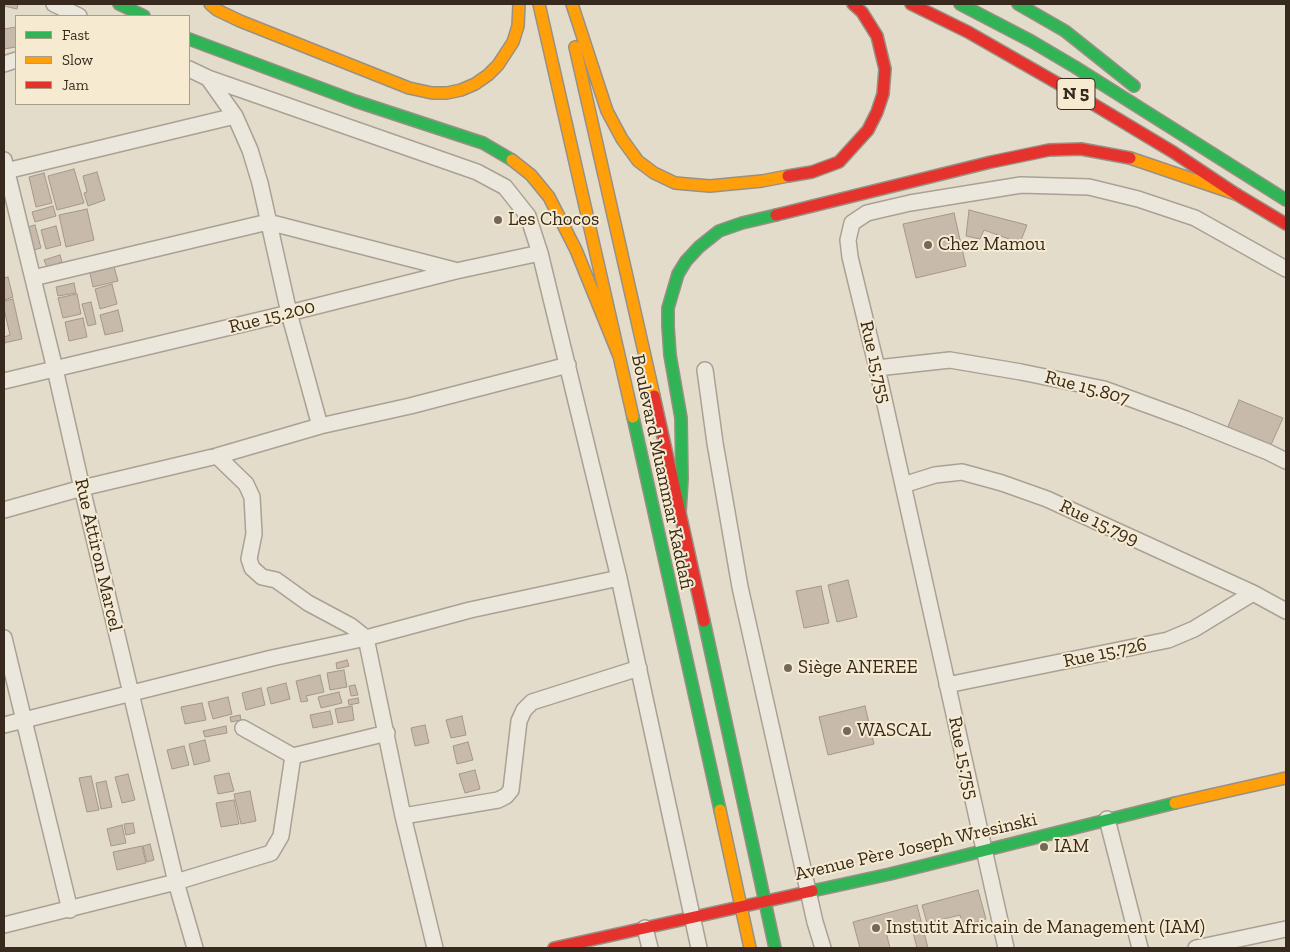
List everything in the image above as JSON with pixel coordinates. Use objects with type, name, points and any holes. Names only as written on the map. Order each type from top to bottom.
[{"type":"main road","points":[[118,4],[142,15]]},
{"type":"main road","points":[[210,4],[217,10],[240,22],[409,88],[432,93],[448,93],[475,84],[488,75],[506,55],[518,26],[519,4]]},
{"type":"main road","name":"Boulevard Muammar Kaddafi","points":[[538,4],[592,232],[750,948]]},
{"type":"main road","name":"Boulevard Muammar Kaddafi","points":[[565,4],[680,512],[775,948]]},
{"type":"main road","points":[[572,4],[608,111],[622,139],[638,161],[654,173],[675,183],[710,186],[762,181],[812,172],[839,162],[868,130],[883,94],[885,69],[876,36],[862,12],[853,4]]},
{"type":"main road","name":"N 5","points":[[911,4],[968,32],[1078,95],[1173,152],[1236,194],[1286,224]]},
{"type":"main road","name":"N 5","points":[[960,4],[1031,41],[1075,67],[1286,200]]},
{"type":"main road","points":[[1018,4],[1065,31],[1144,93]]},
{"type":"main road","points":[[190,38],[355,101],[483,143],[507,156],[531,175],[549,197],[562,219],[619,356]]},
{"type":"main road","points":[[1167,111],[1253,179]]},
{"type":"main road","points":[[680,512],[682,479],[681,418],[670,355],[668,308],[678,274],[686,261],[699,247],[719,232],[742,223],[991,162],[1049,150],[1081,149],[1128,157],[1236,194]]},
{"type":"main road","name":"Avenue Père Joseph Wresinski","points":[[554,948],[693,918],[808,890],[890,874],[1107,819],[1286,778]]},
{"type":"street","points":[[54,4],[78,15]]},
{"type":"street","points":[[190,69],[208,78],[477,172],[506,187],[528,216],[540,253],[619,578],[700,948]]},
{"type":"street","points":[[208,78],[235,116],[250,150],[289,313],[320,426]]},
{"type":"street","points":[[5,166],[235,116]]},
{"type":"street","name":"Rue Attiron Marcel","points":[[5,166],[176,882],[195,948]]},
{"type":"street","name":"Rue 15.755","points":[[1006,948],[877,368],[850,257],[848,240],[852,223],[867,213],[910,203],[1021,185],[1089,187],[1138,199],[1195,218],[1286,269]]},
{"type":"street","points":[[33,278],[268,222],[456,271]]},
{"type":"street","name":"Rue 15.200","points":[[4,381],[456,271],[540,253]]},
{"type":"street","name":"Rue 15.807","points":[[877,368],[950,360],[1104,389],[1186,419],[1286,461]]},
{"type":"street","points":[[4,510],[82,488],[217,456],[320,426],[410,406],[568,365]]},
{"type":"street","points":[[705,370],[715,443],[740,587],[815,922],[823,948]]},
{"type":"street","points":[[217,456],[246,484],[252,497],[254,534],[249,559],[252,568],[262,577],[276,580],[308,603],[351,626],[366,638],[403,816],[435,948]]},
{"type":"street","name":"Rue 15.799","points":[[903,485],[936,475],[962,472],[1002,483],[1047,499],[1253,593],[1286,611]]},
{"type":"street","points":[[4,725],[272,658],[366,638],[470,610],[619,578]]},
{"type":"street","name":"Rue 15.726","points":[[947,685],[1168,640],[1194,629],[1253,593]]},
{"type":"street","points":[[4,638],[70,910]]},
{"type":"street","points":[[403,816],[498,800],[506,796],[511,790],[519,721],[532,702],[638,668]]},
{"type":"street","points":[[243,728],[294,756],[387,733]]},
{"type":"street","points":[[4,925],[176,882],[271,853],[281,836],[294,756]]},
{"type":"street","points":[[1107,819],[1140,948]]},
{"type":"street","points":[[645,928],[650,948]]},
{"type":"street","points":[[1196,948],[1286,929]]},
{"type":"building","points":[[4,4],[18,4],[17,9],[4,6]]},
{"type":"building","points":[[15,27],[15,47],[4,49],[4,29]]},
{"type":"building","points":[[74,169],[84,203],[57,210],[48,176]]},
{"type":"building","points":[[97,172],[105,200],[88,206],[84,193],[87,192],[83,176]]},
{"type":"building","points":[[44,173],[52,203],[36,207],[29,177]]},
{"type":"building","points":[[53,206],[56,216],[35,222],[32,212]]},
{"type":"building","points":[[87,209],[94,240],[66,247],[59,215]]},
{"type":"building","points":[[969,210],[1027,225],[1020,243],[984,230],[980,239],[966,236]]},
{"type":"building","points":[[954,213],[966,266],[916,278],[903,224]]},
{"type":"building","points":[[35,225],[41,248],[30,251],[24,228]]},
{"type":"building","points":[[56,226],[61,245],[46,249],[41,230]]},
{"type":"building","points":[[60,255],[62,262],[47,267],[44,260]]},
{"type":"building","points":[[114,267],[118,281],[93,287],[90,273]]},
{"type":"building","points":[[8,277],[13,297],[4,300],[4,278]]},
{"type":"building","points":[[74,283],[76,293],[58,296],[56,287]]},
{"type":"building","points":[[112,284],[117,304],[100,309],[95,289]]},
{"type":"building","points":[[77,294],[81,314],[63,318],[58,298]]},
{"type":"building","points":[[13,299],[22,339],[4,343],[4,337],[10,335],[4,301]]},
{"type":"building","points":[[91,302],[96,324],[88,326],[82,304]]},
{"type":"building","points":[[118,310],[123,331],[105,335],[100,315]]},
{"type":"building","points":[[83,318],[87,337],[69,341],[65,322]]},
{"type":"building","points":[[1239,400],[1283,418],[1270,447],[1227,429]]},
{"type":"building","points":[[848,580],[857,617],[837,622],[828,585]]},
{"type":"building","points":[[821,586],[829,623],[804,628],[796,591]]},
{"type":"building","points":[[347,660],[349,666],[337,669],[336,663]]},
{"type":"building","points":[[344,670],[347,687],[330,690],[327,673]]},
{"type":"building","points":[[320,675],[324,692],[306,696],[308,701],[301,702],[296,681]]},
{"type":"building","points":[[286,683],[290,699],[271,704],[267,688]]},
{"type":"building","points":[[355,685],[358,695],[351,696],[349,686]]},
{"type":"building","points":[[261,688],[265,705],[246,710],[242,693]]},
{"type":"building","points":[[339,692],[342,703],[321,708],[318,697]]},
{"type":"building","points":[[228,697],[232,714],[213,719],[208,702]]},
{"type":"building","points":[[358,698],[359,703],[349,705],[348,700]]},
{"type":"building","points":[[202,703],[206,720],[185,724],[181,707]]},
{"type":"building","points":[[352,706],[354,720],[338,723],[335,709]]},
{"type":"building","name":"WASCAL","points":[[865,706],[874,744],[828,755],[819,717]]},
{"type":"building","points":[[330,711],[333,724],[313,728],[310,715]]},
{"type":"building","points":[[240,715],[241,720],[231,722],[230,717]]},
{"type":"building","points":[[462,716],[466,735],[451,738],[446,720]]},
{"type":"building","points":[[425,725],[429,743],[415,746],[411,728]]},
{"type":"building","points":[[226,726],[227,733],[205,737],[203,731]]},
{"type":"building","points":[[205,740],[210,761],[194,765],[189,744]]},
{"type":"building","points":[[468,742],[473,760],[457,764],[453,746]]},
{"type":"building","points":[[184,746],[189,765],[172,769],[167,750]]},
{"type":"building","points":[[475,770],[480,789],[465,793],[459,774]]},
{"type":"building","points":[[229,773],[234,791],[218,794],[214,776]]},
{"type":"building","points":[[128,774],[135,800],[122,803],[115,777]]},
{"type":"building","points":[[91,776],[99,810],[87,812],[79,778]]},
{"type":"building","points":[[106,781],[112,807],[101,809],[96,783]]},
{"type":"building","points":[[250,791],[256,821],[241,824],[234,794]]},
{"type":"building","points":[[234,800],[239,824],[221,827],[216,803]]},
{"type":"building","points":[[133,823],[135,833],[126,835],[124,824]]},
{"type":"building","points":[[122,825],[126,843],[111,846],[107,829]]},
{"type":"building","points":[[150,844],[154,860],[147,862],[143,846]]},
{"type":"building","points":[[142,846],[146,863],[117,870],[113,852]]},
{"type":"building","points":[[978,890],[986,919],[962,926],[960,915],[927,923],[922,905]]},
{"type":"building","name":"Instutit Africain de Management (IAM)","points":[[917,905],[928,948],[917,948],[911,925],[886,932],[890,948],[860,948],[853,922]]},
{"type":"traffic: fast","points":[[119,4],[142,15]]},
{"type":"traffic: fast","points":[[960,4],[1031,41],[1075,67],[1286,200]]},
{"type":"traffic: fast","points":[[1018,4],[1065,31],[1134,86]]},
{"type":"traffic: fast","points":[[190,39],[355,101],[483,143],[512,160]]},
{"type":"traffic: fast","points":[[680,512],[682,479],[681,418],[670,355],[668,326],[668,308],[678,274],[686,261],[699,247],[719,231],[776,215]]},
{"type":"traffic: fast","points":[[633,417],[720,810]]},
{"type":"traffic: fast","points":[[704,621],[775,948]]},
{"type":"traffic: fast","points":[[812,891],[890,874],[1175,803]]},
{"type":"traffic: slow","points":[[210,4],[217,10],[240,21],[409,88],[432,93],[447,93],[461,90],[475,84],[498,65],[513,42],[518,26],[519,4]]},
{"type":"traffic: slow","points":[[539,4],[633,417]]},
{"type":"traffic: slow","points":[[572,4],[607,111],[622,139],[638,161],[654,173],[675,183],[710,186],[762,181],[788,176]]},
{"type":"traffic: slow","points":[[575,47],[654,396]]},
{"type":"traffic: slow","points":[[1130,158],[1236,194]]},
{"type":"traffic: slow","points":[[512,160],[531,175],[549,197],[576,250],[619,356]]},
{"type":"traffic: slow","points":[[1175,803],[1286,778]]},
{"type":"traffic: slow","points":[[720,810],[750,948]]},
{"type":"traffic: jam","points":[[788,176],[812,172],[839,162],[868,130],[877,112],[883,94],[885,69],[877,36],[862,12],[853,4]]},
{"type":"traffic: jam","points":[[911,4],[968,32],[1078,95],[1173,152],[1236,194],[1286,224]]},
{"type":"traffic: jam","points":[[776,215],[991,162],[1049,150],[1081,149],[1130,158]]},
{"type":"traffic: jam","points":[[654,396],[704,621]]},
{"type":"traffic: jam","points":[[554,948],[812,891]]},
{"type":"place","name":"Les Chocos","points":[[498,220]]},
{"type":"place","name":"Chez Mamou","points":[[928,245]]},
{"type":"place","name":"Siège ANEREE","points":[[788,668]]},
{"type":"place","name":"WASCAL","points":[[847,731]]},
{"type":"place","name":"IAM","points":[[1044,847]]},
{"type":"place","name":"Instutit Africain de Management (IAM)","points":[[876,928]]}]
